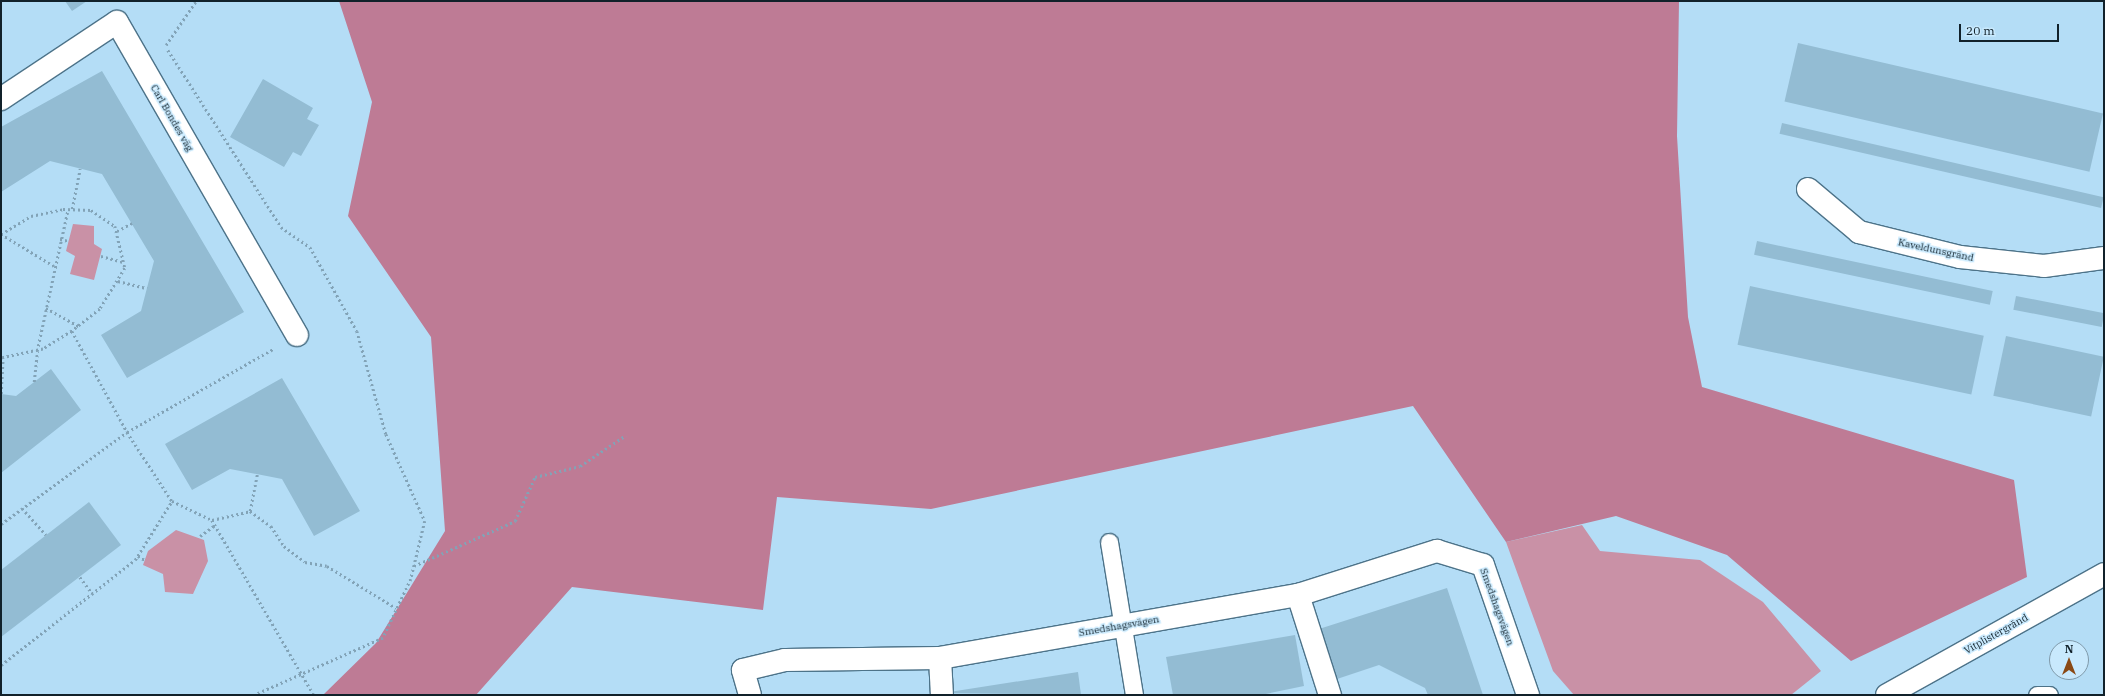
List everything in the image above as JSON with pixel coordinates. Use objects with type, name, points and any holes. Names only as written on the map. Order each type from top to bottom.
[{"type":"street","name":"Carl Bondes väg","points":[[1,99],[117,22],[296,335]]},
{"type":"street","name":"Kaveldunsgränd","points":[[1808,189],[1859,232],[1960,257],[2044,266],[2104,258]]},
{"type":"street","name":"Smedshagsvägen","points":[[750,695],[743,670],[786,660],[940,658],[1298,595],[1437,551],[1483,565],[1528,695]]},
{"type":"street","name":"Vitplistergränd","points":[[1887,695],[2104,574]]},
{"type":"street","points":[[1298,595],[1330,695]]},
{"type":"street","points":[[940,658],[942,695]]},
{"type":"lane","points":[[1110,542],[1121,626],[1134,695]]},
{"type":"lane","points":[[2036,695],[2049,695]]},
{"type":"path","points":[[196,1],[164,43],[281,227],[310,247],[357,331],[386,434],[425,521],[414,566],[383,638],[299,674],[255,695]]},
{"type":"path","points":[[72,209],[80,169]]},
{"type":"path","points":[[34,382],[37,351],[54,266],[68,209]]},
{"type":"path","points":[[1,394],[2,358],[37,351],[72,331],[100,309],[118,281],[124,262],[117,231],[90,210],[68,209],[31,216],[1,233],[54,266]]},
{"type":"path","points":[[117,231],[132,223]]},
{"type":"path","points":[[60,239],[69,241]]},
{"type":"path","points":[[101,256],[124,262]]},
{"type":"path","points":[[118,281],[147,288]]},
{"type":"path","points":[[46,308],[79,326]]},
{"type":"path","points":[[72,331],[127,432],[172,501],[212,520],[299,674],[314,695]]},
{"type":"path","points":[[1,524],[127,432],[296,335]]},
{"type":"path","points":[[414,566],[515,521],[535,477],[580,466],[626,436]]},
{"type":"path","points":[[250,511],[258,475]]},
{"type":"path","points":[[1,666],[93,594],[138,556],[172,501]]},
{"type":"path","points":[[22,508],[46,535]]},
{"type":"path","points":[[212,520],[250,511],[271,526],[284,546],[305,562],[327,566],[396,608]]},
{"type":"path","points":[[200,536],[215,525]]},
{"type":"path","points":[[138,556],[145,560]]},
{"type":"path","points":[[80,577],[93,594]]},
{"type":"shaded area","points":[[339,1],[1679,1],[1677,136],[1688,317],[1702,387],[2014,480],[2027,577],[1851,661],[1727,555],[1616,516],[1506,542],[1413,406],[931,509],[777,497],[763,610],[572,587],[476,695],[323,695],[376,643],[445,531],[431,337],[348,216],[372,102]]},
{"type":"shaded area","points":[[73,224],[94,226],[94,244],[102,249],[94,280],[70,274],[75,256],[66,251]]},
{"type":"shaded area","points":[[1582,525],[1600,551],[1700,560],[1763,602],[1821,671],[1791,695],[1574,695],[1553,671],[1506,542]]},
{"type":"shaded area","points":[[176,530],[204,540],[208,561],[193,594],[165,592],[163,574],[143,565],[148,551]]},
{"type":"building","points":[[65,1],[87,1],[72,11]]},
{"type":"building","points":[[1798,43],[2103,113],[2089,172],[1785,101]]},
{"type":"building","points":[[102,71],[244,312],[127,378],[101,335],[141,311],[154,261],[102,174],[50,161],[1,192],[1,127]]},
{"type":"building","points":[[263,79],[313,108],[307,119],[319,125],[301,156],[293,152],[284,167],[230,137]]},
{"type":"building","points":[[1782,123],[2104,197],[2101,208],[1780,134]]},
{"type":"building","points":[[1757,241],[1993,291],[1990,305],[1754,255]]},
{"type":"building","points":[[1750,286],[1984,336],[1971,394],[1738,345]]},
{"type":"building","points":[[2016,296],[2104,313],[2102,327],[2013,310]]},
{"type":"building","points":[[2006,336],[2104,357],[2091,416],[1993,396]]},
{"type":"building","points":[[51,369],[81,410],[1,473],[1,394],[16,396]]},
{"type":"building","points":[[282,378],[360,511],[314,536],[282,479],[230,469],[192,490],[165,444]]},
{"type":"building","points":[[89,502],[121,545],[1,637],[1,570]]},
{"type":"building","points":[[1447,588],[1483,695],[1428,695],[1425,688],[1379,665],[1337,679],[1319,629]]},
{"type":"building","points":[[1295,635],[1304,686],[1261,695],[1173,695],[1166,657]]},
{"type":"building","points":[[1078,672],[1081,695],[943,693]]}]
